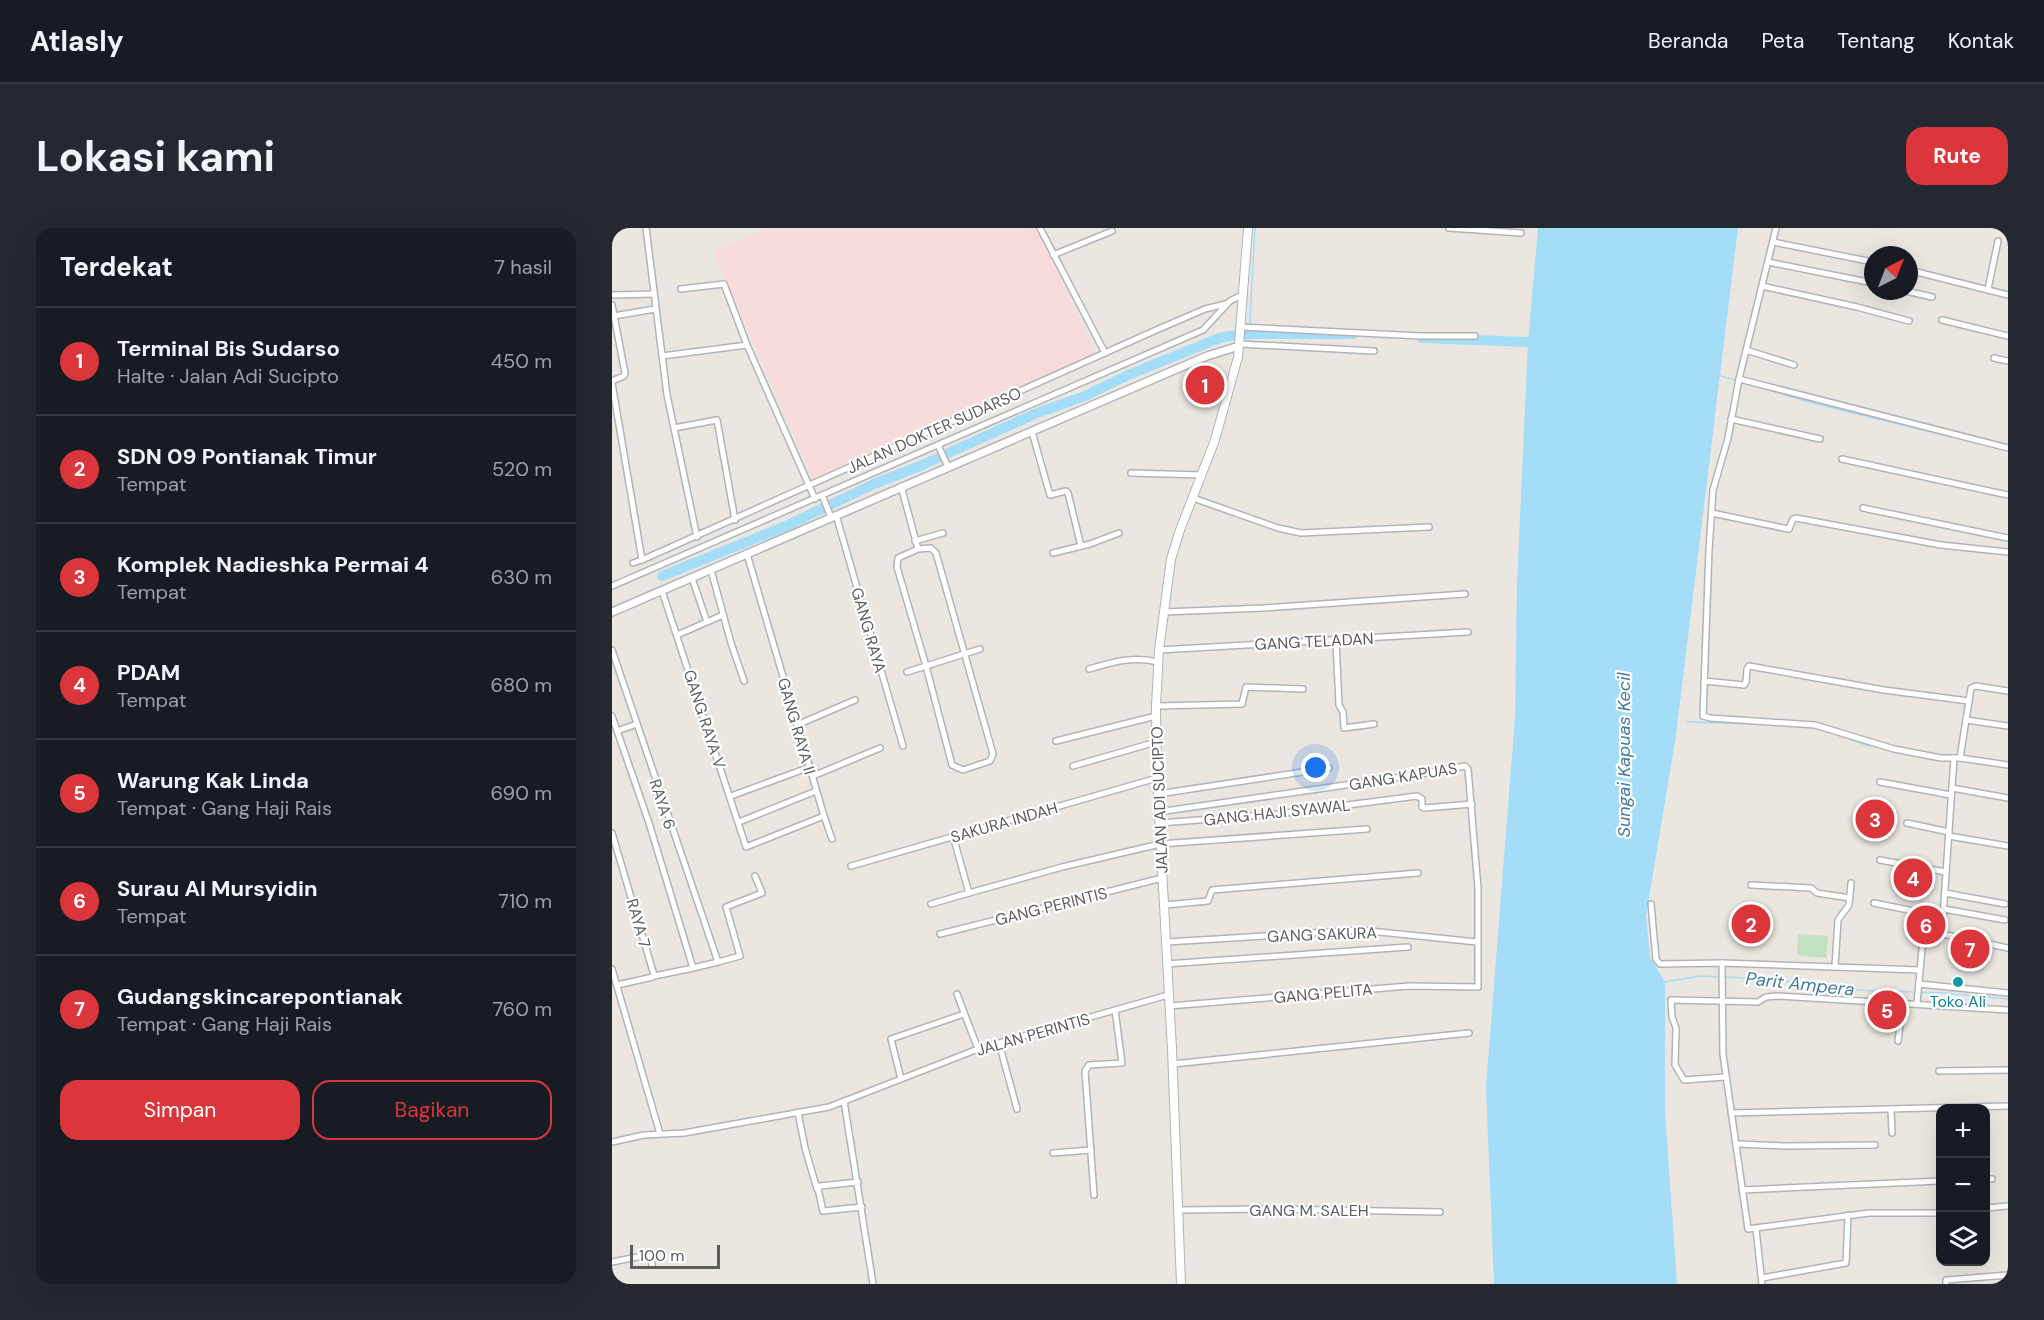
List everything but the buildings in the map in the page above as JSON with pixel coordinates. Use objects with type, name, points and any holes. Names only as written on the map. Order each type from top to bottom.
[{"type":"main road","name":"JALAN ADI SUCIPTO","points":[[1181,1284],[1173,1064],[1158,812],[1156,706],[1158,662],[1171,558],[1215,440],[1238,357],[1245,294],[1248,228]]},
{"type":"street","points":[[646,228],[662,356],[674,428],[697,537]]},
{"type":"street","points":[[1041,228],[1105,353]]},
{"type":"street","points":[[1449,228],[1521,233]]},
{"type":"street","points":[[1776,228],[1739,379],[1728,438],[1715,479],[1703,716],[1704,718],[1815,725],[1886,747],[2008,765]]},
{"type":"street","points":[[1053,255],[1112,231]]},
{"type":"street","points":[[1773,242],[1864,260]]},
{"type":"street","points":[[1988,289],[1998,242]]},
{"type":"street","points":[[1768,262],[1864,281]]},
{"type":"street","points":[[1918,272],[2008,295]]},
{"type":"street","points":[[681,289],[726,285],[747,345],[815,499]]},
{"type":"street","points":[[1762,286],[1909,321]]},
{"type":"street","points":[[612,295],[654,294]]},
{"type":"street","points":[[612,586],[785,511],[823,498],[846,485],[1203,330],[1227,303],[1245,294]]},
{"type":"street","points":[[1918,294],[1932,297]]},
{"type":"street","name":"JALAN DOKTER SUDARSO","points":[[633,563],[767,506],[1199,311],[1227,303]]},
{"type":"street","points":[[612,305],[625,373],[624,376],[612,382],[642,560]]},
{"type":"street","points":[[614,316],[655,309]]},
{"type":"street","points":[[1942,320],[2008,336]]},
{"type":"street","points":[[1311,344],[1312,331]]},
{"type":"street","points":[[612,612],[747,554],[832,514],[1032,432],[1207,356],[1222,352],[1240,336],[1312,331],[1475,336]]},
{"type":"street","points":[[1240,336],[1374,351]]},
{"type":"street","points":[[662,356],[747,345]]},
{"type":"street","points":[[1746,350],[1794,365]]},
{"type":"street","points":[[1222,352],[1238,357]]},
{"type":"street","points":[[1994,358],[2008,361]]},
{"type":"street","points":[[1739,379],[2008,448]]},
{"type":"street","points":[[1731,419],[1820,439]]},
{"type":"street","points":[[674,428],[717,420],[735,520]]},
{"type":"street","points":[[1032,432],[1050,495],[1065,491],[1068,493],[1081,546]]},
{"type":"street","points":[[938,445],[948,467]]},
{"type":"street","points":[[1842,459],[2008,495]]},
{"type":"street","points":[[841,472],[846,485]]},
{"type":"street","points":[[1131,473],[1202,475]]},
{"type":"street","points":[[901,486],[918,549]]},
{"type":"street","name":"GANG RAYA","points":[[823,498],[832,514],[903,746]]},
{"type":"street","points":[[1193,498],[1278,528],[1301,533],[1429,527]]},
{"type":"street","points":[[780,500],[785,511]]},
{"type":"street","points":[[767,506],[772,517]]},
{"type":"street","points":[[1863,508],[2008,538]]},
{"type":"street","points":[[1712,513],[1788,529],[1793,519],[1796,518],[1941,545],[2008,552]]},
{"type":"street","points":[[915,541],[943,533]]},
{"type":"street","points":[[1053,553],[1119,533]]},
{"type":"street","points":[[931,548],[936,553],[993,754],[990,761],[963,770],[952,765],[897,567],[898,558],[918,549],[931,548]]},
{"type":"street","name":"GANG RAYA II","points":[[747,554],[832,839]]},
{"type":"street","points":[[711,570],[744,681]]},
{"type":"street","points":[[692,578],[707,622]]},
{"type":"street","name":"GANG RAYA V","points":[[663,591],[746,847],[824,816]]},
{"type":"street","points":[[1164,612],[1264,608],[1464,594]]},
{"type":"street","points":[[677,635],[723,615]]},
{"type":"street","name":"GANG TELADAN","points":[[1159,650],[1468,632]]},
{"type":"street","points":[[1336,640],[1339,705],[1343,712],[1344,728],[1374,724]]},
{"type":"street","points":[[907,672],[980,649]]},
{"type":"street","name":"RAYA 6","points":[[612,651],[716,960]]},
{"type":"street","points":[[1089,669],[1131,659],[1158,662]]},
{"type":"street","points":[[1704,681],[1744,685],[1749,666],[1884,690],[1969,701]]},
{"type":"street","points":[[1917,1000],[1923,944],[1943,917],[1952,791],[1973,686],[2008,691]]},
{"type":"street","points":[[1156,706],[1242,704],[1246,687],[1303,689]]},
{"type":"street","points":[[797,725],[855,700]]},
{"type":"street","name":"RAYA 6","points":[[612,716],[646,813],[693,969]]},
{"type":"street","points":[[1056,741],[1156,716]]},
{"type":"street","points":[[1966,720],[2008,726]]},
{"type":"street","points":[[617,731],[637,724]]},
{"type":"street","points":[[1073,766],[1156,742]]},
{"type":"street","points":[[813,776],[880,748]]},
{"type":"street","name":"GANG KAPUAS","points":[[1158,812],[1465,766],[1468,769],[1472,804]]},
{"type":"street","points":[[731,796],[810,767]]},
{"type":"street","points":[[1158,794],[1329,768]]},
{"type":"street","name":"SAKURA INDAH","points":[[851,866],[1157,778]]},
{"type":"street","points":[[1880,782],[2008,798]]},
{"type":"street","points":[[739,822],[816,791]]},
{"type":"street","name":"GANG HAJI SYAWAL","points":[[1159,824],[1278,814],[1417,796],[1422,799],[1424,808],[1472,804]]},
{"type":"street","points":[[1472,804],[1478,888],[1477,942]]},
{"type":"street","points":[[1907,823],[2008,846]]},
{"type":"street","points":[[931,904],[1062,867],[1160,844],[1367,829]]},
{"type":"street","name":"RAYA 7","points":[[612,833],[654,976]]},
{"type":"street","points":[[953,836],[969,893]]},
{"type":"street","points":[[1880,860],[1946,872]]},
{"type":"street","points":[[1165,905],[1208,901],[1212,890],[1418,873]]},
{"type":"street","points":[[617,985],[693,969],[716,960],[740,956],[726,908],[762,893],[755,876]]},
{"type":"street","name":"GANG PERINTIS","points":[[940,934],[1162,878]]},
{"type":"street","points":[[1836,967],[1838,920],[1848,909],[1851,883]]},
{"type":"street","points":[[1751,885],[1812,888],[1817,893],[1850,898]]},
{"type":"street","points":[[1945,893],[2005,903]]},
{"type":"street","points":[[1874,903],[1943,917]]},
{"type":"street","points":[[1651,904],[1658,963],[1919,970]]},
{"type":"street","points":[[1944,909],[2005,920]]},
{"type":"street","name":"GANG SAKURA","points":[[1167,942],[1343,930],[1388,931],[1477,942]]},
{"type":"street","points":[[1934,932],[2008,948]]},
{"type":"street","name":"GANG PELITA","points":[[1169,1006],[1398,987],[1478,987],[1477,942]]},
{"type":"street","points":[[1167,964],[1408,947]]},
{"type":"street","points":[[1722,963],[1722,1054],[1747,1227],[1755,1229],[1800,1221],[1887,1212],[1936,1214]]},
{"type":"street","points":[[612,969],[660,1134]]},
{"type":"street","points":[[1919,986],[2008,993]]},
{"type":"street","points":[[957,994],[978,1049]]},
{"type":"street","name":"JALAN PERINTIS","points":[[612,1142],[644,1135],[684,1133],[844,1101],[978,1049],[1168,995]]},
{"type":"street","points":[[1725,1077],[1684,1080],[1680,1076],[1675,1065],[1676,1028],[1672,1017],[1671,1000],[1758,1002],[1766,997],[1778,996],[1903,1003],[1917,1000],[2008,1010]]},
{"type":"street","points":[[1898,1041],[1903,1003]]},
{"type":"street","points":[[1094,1195],[1085,1071],[1089,1065],[1122,1063],[1115,1010]]},
{"type":"street","points":[[901,1079],[890,1043],[891,1039],[964,1014]]},
{"type":"street","points":[[1173,1064],[1469,1033]]},
{"type":"street","points":[[999,1043],[1017,1108]]},
{"type":"street","points":[[1939,1071],[2008,1070]]},
{"type":"street","points":[[844,1101],[873,1284]]},
{"type":"street","points":[[1731,1113],[2008,1106]]},
{"type":"street","points":[[1891,1108],[1892,1133]]},
{"type":"street","points":[[798,1112],[805,1148],[823,1211],[862,1207]]},
{"type":"street","points":[[1736,1144],[1787,1146],[1875,1144]]},
{"type":"street","points":[[1053,1153],[1091,1150]]},
{"type":"street","points":[[1742,1190],[1936,1181]]},
{"type":"street","points":[[818,1189],[820,1186],[858,1182]]},
{"type":"street","points":[[1990,1208],[2008,1206]]},
{"type":"street","name":"GANG M. SALEH","points":[[1178,1210],[1440,1212]]},
{"type":"street","points":[[1755,1229],[1762,1281],[1846,1263],[1848,1215]]},
{"type":"street","points":[[612,1262],[647,1255],[651,1258],[652,1265]]},
{"type":"street","points":[[1946,1284],[1946,1280],[2008,1275]]},
{"type":"shaded area","points":[[768,228],[1037,228],[1096,355],[813,480],[714,252]]},
{"type":"green space","points":[[1798,934],[1828,936],[1826,958],[1797,955]]},
{"type":"water","name":"Sungai Kapuas Kecil","points":[[1538,228],[1738,228],[1676,735],[1646,916],[1650,957],[1665,982],[1665,1111],[1677,1284],[1494,1284],[1486,1087],[1515,717],[1517,584],[1528,342]]},
{"type":"waterway","points":[[1250,322],[1255,228]]},
{"type":"waterway","points":[[662,576],[786,526],[874,484],[920,466],[1037,413],[1085,396],[1128,375],[1222,337],[1249,334],[1353,334]]},
{"type":"waterway","points":[[1422,338],[1528,342]]},
{"type":"waterway","points":[[1718,375],[1734,380]]},
{"type":"waterway","points":[[1753,385],[1812,403],[1981,444]]},
{"type":"waterway","points":[[1687,722],[1758,724]]},
{"type":"waterway","points":[[1833,733],[1869,746]]},
{"type":"waterway","name":"Parit Ampera","points":[[1665,982],[1700,976],[1720,977]]},
{"type":"waterway","name":"Parit Ampera","points":[[1725,977],[1766,979],[1853,990],[1944,993],[2008,999]]},
{"type":"place","name":"Terminal Bis Sudarso","points":[[1205,385]]},
{"type":"place","name":"Komplek Nadieshka Permai 4","points":[[1875,819]]},
{"type":"place","name":"PDAM","points":[[1913,878]]},
{"type":"place","name":"SDN 09 Pontianak Timur","points":[[1751,924]]},
{"type":"place","name":"Surau Al Mursyidin","points":[[1926,925]]},
{"type":"place","name":"Gudangskincarepontianak","points":[[1970,949]]},
{"type":"place","name":"Toko Ali","points":[[1958,982]]},
{"type":"place","name":"Warung Kak Linda","points":[[1887,1010]]}]
